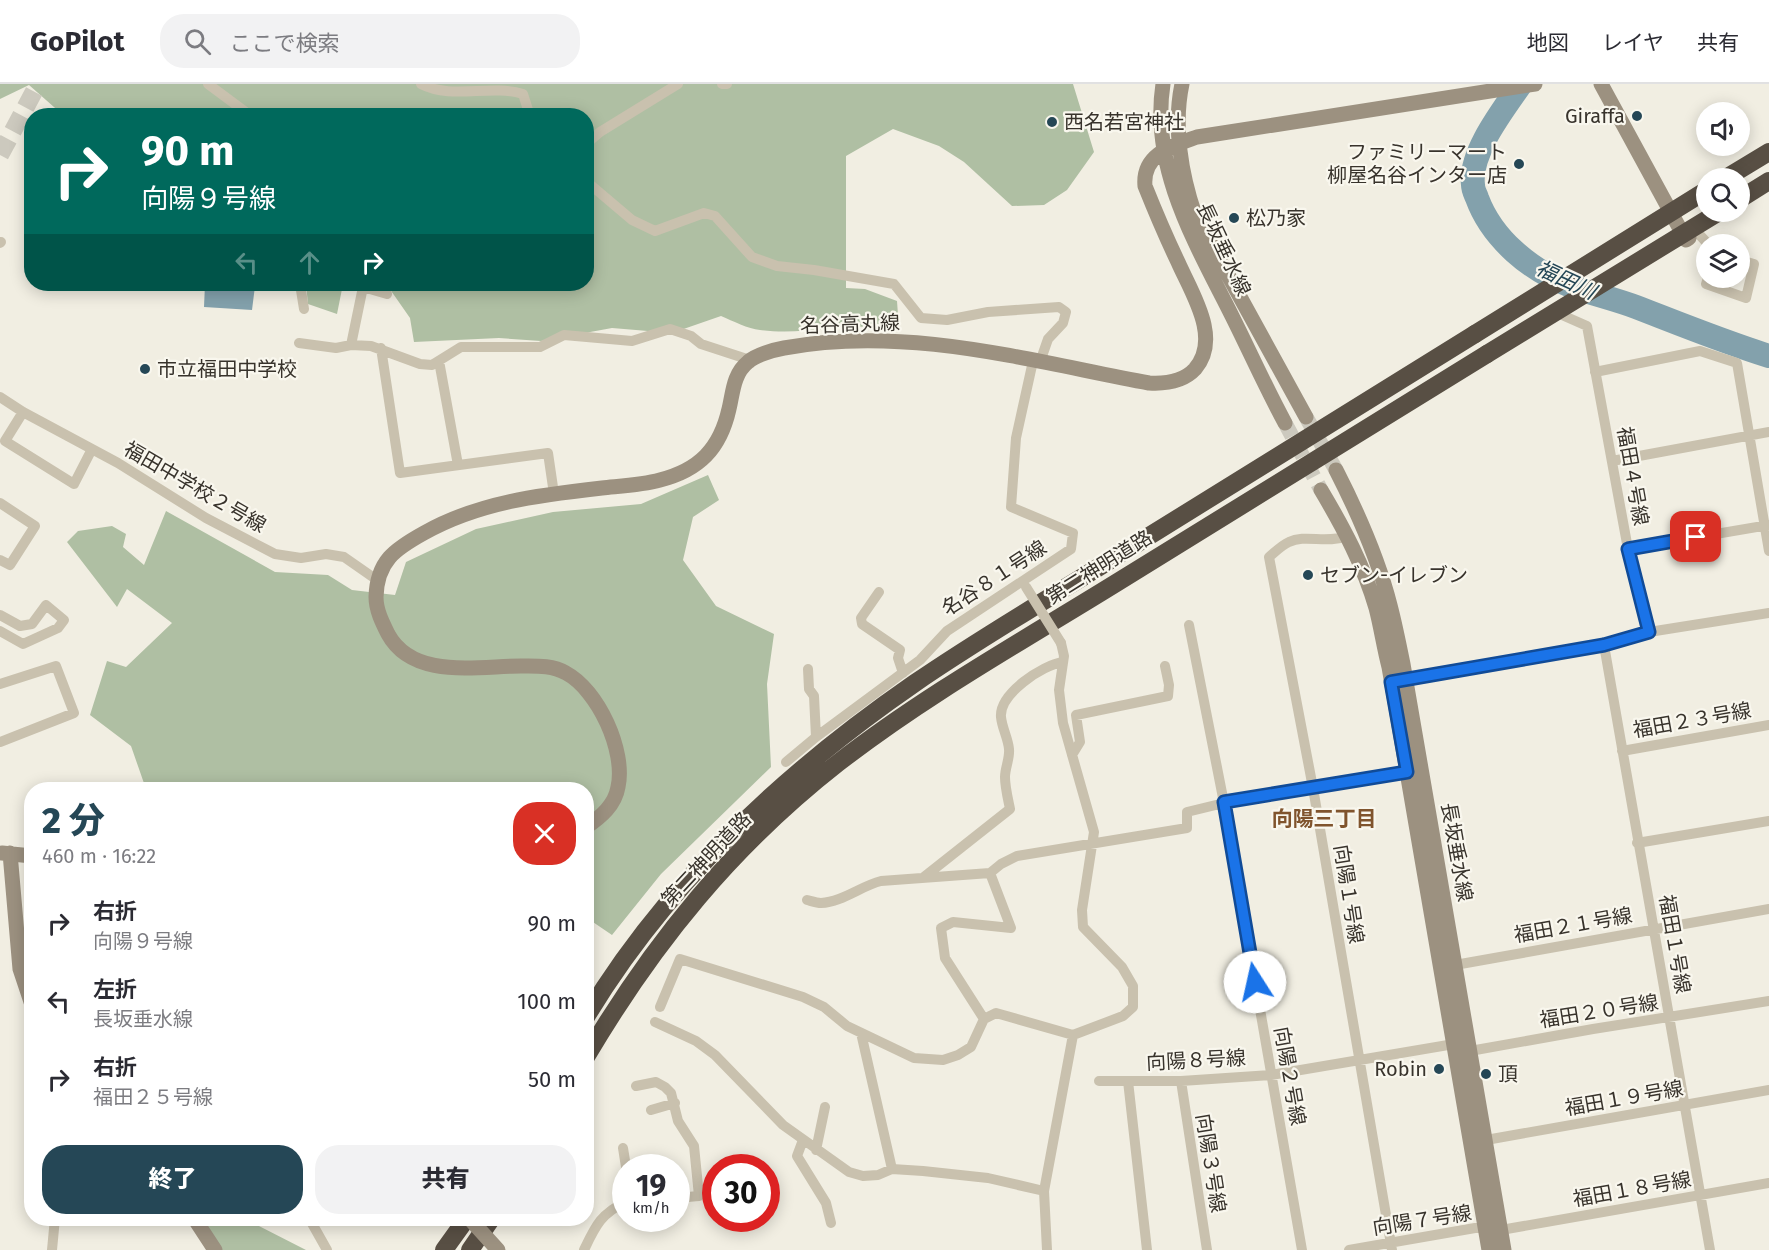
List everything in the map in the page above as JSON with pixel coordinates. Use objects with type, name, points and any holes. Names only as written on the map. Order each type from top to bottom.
[{"type":"highway","points":[[1744,168],[1769,153]]},
{"type":"highway","points":[[1750,193],[1769,183]]},
{"type":"highway","name":"第二神明道路","points":[[594,1005],[664,906],[702,864],[779,789],[823,752],[916,682],[1696,198]]},
{"type":"highway","name":"第二神明道路","points":[[594,1044],[643,966],[679,918],[753,838],[837,764],[882,731],[967,675],[1703,222]]},
{"type":"highway","points":[[444,1250],[462,1226]]},
{"type":"highway","points":[[470,1250],[486,1226]]},
{"type":"street","points":[[208,84],[240,108]]},
{"type":"street","points":[[421,84],[430,89],[460,92],[511,90],[523,94],[527,108]]},
{"type":"street","points":[[594,137],[678,84]]},
{"type":"street","points":[[722,84],[727,84]]},
{"type":"street","name":"長坂垂水線","points":[[1163,84],[1161,107],[1163,152],[1174,191],[1197,249],[1285,423]]},
{"type":"street","name":"長坂垂水線","points":[[1182,84],[1178,104],[1185,187],[1198,221],[1306,417]]},
{"type":"street","name":"名谷高丸線","points":[[750,360],[781,348],[836,342],[913,342],[947,345],[1149,383],[1161,384],[1183,378],[1192,372],[1203,358],[1206,332],[1203,319],[1145,186],[1144,174],[1150,160],[1180,143],[1216,133],[1482,89],[1535,84]]},
{"type":"street","points":[[1601,84],[1686,240],[1713,222]]},
{"type":"street","points":[[1750,197],[1769,183]]},
{"type":"street","name":"名谷８１号線","points":[[594,188],[632,220],[655,231],[704,213],[715,216],[752,257],[777,266],[894,284],[921,318],[947,320],[988,312],[1059,307],[1066,312],[1063,323],[1048,339],[1036,361],[1016,438],[1011,507],[1073,533],[1071,549],[1024,585],[947,631],[920,660],[786,762]]},
{"type":"street","points":[[1663,199],[1696,197]]},
{"type":"street","points":[[1750,263],[1754,264],[1750,281]]},
{"type":"street","points":[[1717,288],[1746,298],[1748,288]]},
{"type":"street","points":[[301,291],[304,309]]},
{"type":"street","points":[[351,345],[357,291]]},
{"type":"street","points":[[377,291],[387,294]]},
{"type":"street","name":"福田４号線","points":[[1562,315],[1587,326],[1628,549],[1649,632]]},
{"type":"street","points":[[299,343],[336,348],[351,345],[381,348],[420,364],[432,365],[461,347],[540,347],[564,335],[632,341],[670,329],[691,336],[701,344],[750,360],[740,369],[731,391],[729,409],[720,436],[707,456],[688,471],[657,481],[554,494],[479,508],[435,527],[406,543],[385,560],[377,580],[376,603],[381,620],[392,640],[411,657],[441,668],[545,666],[567,673],[592,697],[608,722],[618,755],[618,787],[608,810],[594,821]]},
{"type":"street","points":[[381,348],[400,473],[549,453],[554,494]]},
{"type":"street","points":[[1595,372],[1700,351],[1737,363],[1767,525],[1769,551]]},
{"type":"street","points":[[439,361],[458,465]]},
{"type":"street","name":"福田中学校２号線","points":[[0,397],[23,412],[118,463],[206,518],[275,554],[301,558],[326,554],[345,557],[377,580]]},
{"type":"street","points":[[23,412],[3,445],[74,484],[92,449]]},
{"type":"street","points":[[1612,461],[1769,432]]},
{"type":"street","name":"長坂垂水線","points":[[1336,470],[1364,528],[1378,563],[1390,604],[1407,772],[1489,1250]]},
{"type":"street","name":"長坂垂水線","points":[[1321,490],[1363,570],[1398,680],[1455,965],[1504,1250]]},
{"type":"street","points":[[0,503],[35,526],[10,565],[0,560]]},
{"type":"street","points":[[1628,549],[1767,525]]},
{"type":"street","name":"向陽１号線","points":[[1347,536],[1337,540],[1290,541],[1269,557],[1313,788],[1391,1247]]},
{"type":"street","points":[[660,1007],[680,959],[803,997],[824,1007],[847,1026],[914,1058],[943,1060],[971,1047],[984,1019],[996,1013],[1073,1035],[1123,1016],[1133,1007],[1133,986],[1122,967],[1083,927],[1082,910],[1094,832],[1063,723],[1059,690],[1064,656],[1061,643],[1024,585]]},
{"type":"street","points":[[879,592],[861,618],[862,624],[900,650],[898,658],[903,673]]},
{"type":"street","points":[[0,615],[20,626],[32,624],[46,605],[64,620],[58,628],[23,644],[0,631]]},
{"type":"street","points":[[1398,680],[1604,645],[1649,632],[1769,613]]},
{"type":"street","name":"向陽２号線","points":[[1190,625],[1224,802],[1302,1250]]},
{"type":"street","name":"福田１号線","points":[[1604,645],[1710,1250]]},
{"type":"street","points":[[924,877],[1010,809],[1005,778],[1009,750],[1001,716],[1003,703],[1024,682],[1040,671],[1063,662]]},
{"type":"street","points":[[0,684],[56,666],[74,713],[0,742]]},
{"type":"street","points":[[1072,754],[1080,742],[1076,715],[1168,696],[1169,685],[1165,666]]},
{"type":"street","points":[[808,669],[809,689],[814,696],[816,737]]},
{"type":"street","name":"福田２３号線","points":[[1622,751],[1769,725]]},
{"type":"street","points":[[807,900],[822,903],[842,898],[866,885],[881,881],[990,873],[1000,864],[1017,856],[1187,828],[1187,812],[1224,802],[1407,772]]},
{"type":"street","points":[[1638,843],[1769,821]]},
{"type":"street","points":[[24,855],[5,853],[24,979]]},
{"type":"street","points":[[984,1019],[945,958],[941,927],[953,922],[1011,928],[990,873]]},
{"type":"street","name":"福田２１号線","points":[[1455,965],[1769,909]]},
{"type":"street","name":"福田２０号線","points":[[1470,1051],[1769,1001]]},
{"type":"street","points":[[655,1022],[696,1041],[715,1055],[783,1125],[849,1172],[870,1175],[892,1169],[988,1178],[1044,1191]]},
{"type":"street","points":[[861,1033],[892,1169]]},
{"type":"street","points":[[1043,1249],[1044,1191],[1073,1035]]},
{"type":"street","points":[[1454,1044],[1470,1051]]},
{"type":"street","name":"向陽８号線","points":[[1099,1081],[1181,1081],[1271,1075],[1454,1044]]},
{"type":"street","points":[[1128,1081],[1147,1250]]},
{"type":"street","name":"向陽３号線","points":[[1181,1081],[1207,1250]]},
{"type":"street","points":[[636,1086],[656,1082],[671,1094],[678,1121],[694,1146],[699,1196],[690,1197]]},
{"type":"street","name":"福田１９号線","points":[[1486,1140],[1769,1090]]},
{"type":"street","points":[[651,1110],[675,1103]]},
{"type":"street","points":[[816,1150],[825,1107]]},
{"type":"street","points":[[802,1140],[796,1156],[830,1200],[831,1223]]},
{"type":"street","points":[[623,1148],[624,1154]]},
{"type":"street","name":"福田１８号線","points":[[1501,1230],[1769,1183]]},
{"type":"street","points":[[584,1250],[600,1219],[612,1208]]},
{"type":"street","points":[[52,1250],[54,1226]]},
{"type":"street","points":[[199,1226],[215,1250]]},
{"type":"street","points":[[314,1226],[327,1250]]},
{"type":"street","points":[[476,1226],[498,1250]]},
{"type":"street","name":"向陽７号線","points":[[1349,1250],[1391,1247],[1485,1227],[1501,1230]]},
{"type":"green space","points":[[0,84],[1073,84],[1094,152],[1067,190],[1044,205],[1012,206],[964,162],[939,146],[893,129],[846,156],[846,288],[865,289],[897,301],[899,329],[866,327],[795,331],[760,330],[721,316],[672,333],[612,328],[541,341],[499,338],[414,342],[410,318],[391,291],[594,291],[594,108],[55,108],[29,85],[0,99]]},
{"type":"green space","points":[[307,291],[342,291],[337,314],[308,304]]},
{"type":"green space","points":[[708,475],[719,500],[693,517],[683,560],[716,606],[774,634],[767,684],[771,767],[661,874],[612,935],[594,923],[594,782],[144,782],[131,746],[90,715],[107,661],[126,667],[172,623],[127,589],[117,607],[67,542],[78,531],[112,526],[126,534],[123,547],[144,565],[166,511],[275,572],[328,575],[352,590],[395,595],[406,562],[476,529],[553,512],[641,504]]},
{"type":"green space","points":[[206,1226],[259,1226],[306,1250],[222,1250]]},
{"type":"water","points":[[205,291],[254,291],[252,310],[204,307]]},
{"type":"waterway","name":"福田川","points":[[1521,84],[1489,132],[1476,159],[1473,173],[1473,187],[1477,198],[1492,227],[1503,240],[1528,262],[1556,280],[1769,356]]},
{"type":"tunnel","points":[[25,108],[38,84]]},
{"type":"tunnel","points":[[0,155],[24,110]]},
{"type":"tunnel","points":[[1306,417],[1336,470]]},
{"type":"tunnel","points":[[1285,423],[1321,490]]},
{"type":"place","name":"Giraffa","points":[[1637,116]]},
{"type":"place","name":"西名若宮神社","points":[[1052,122]]},
{"type":"place","name":"ファミリーマート 柳屋名谷インター店","points":[[1519,164]]},
{"type":"place","name":"松乃家","points":[[1234,218]]},
{"type":"place","name":"市立福田中学校","points":[[145,369]]},
{"type":"place","name":"セブン-イレブン","points":[[1308,575]]},
{"type":"place","name":"Robin","points":[[1439,1069]]},
{"type":"place","name":"頂","points":[[1486,1074]]},
{"type":"district","name":"向陽三丁目","points":[[1324,819]]},
{"type":"route","points":[[1255,982],[1224,802],[1407,772],[1391,682],[1604,645],[1649,632],[1628,549],[1696,537]]}]
